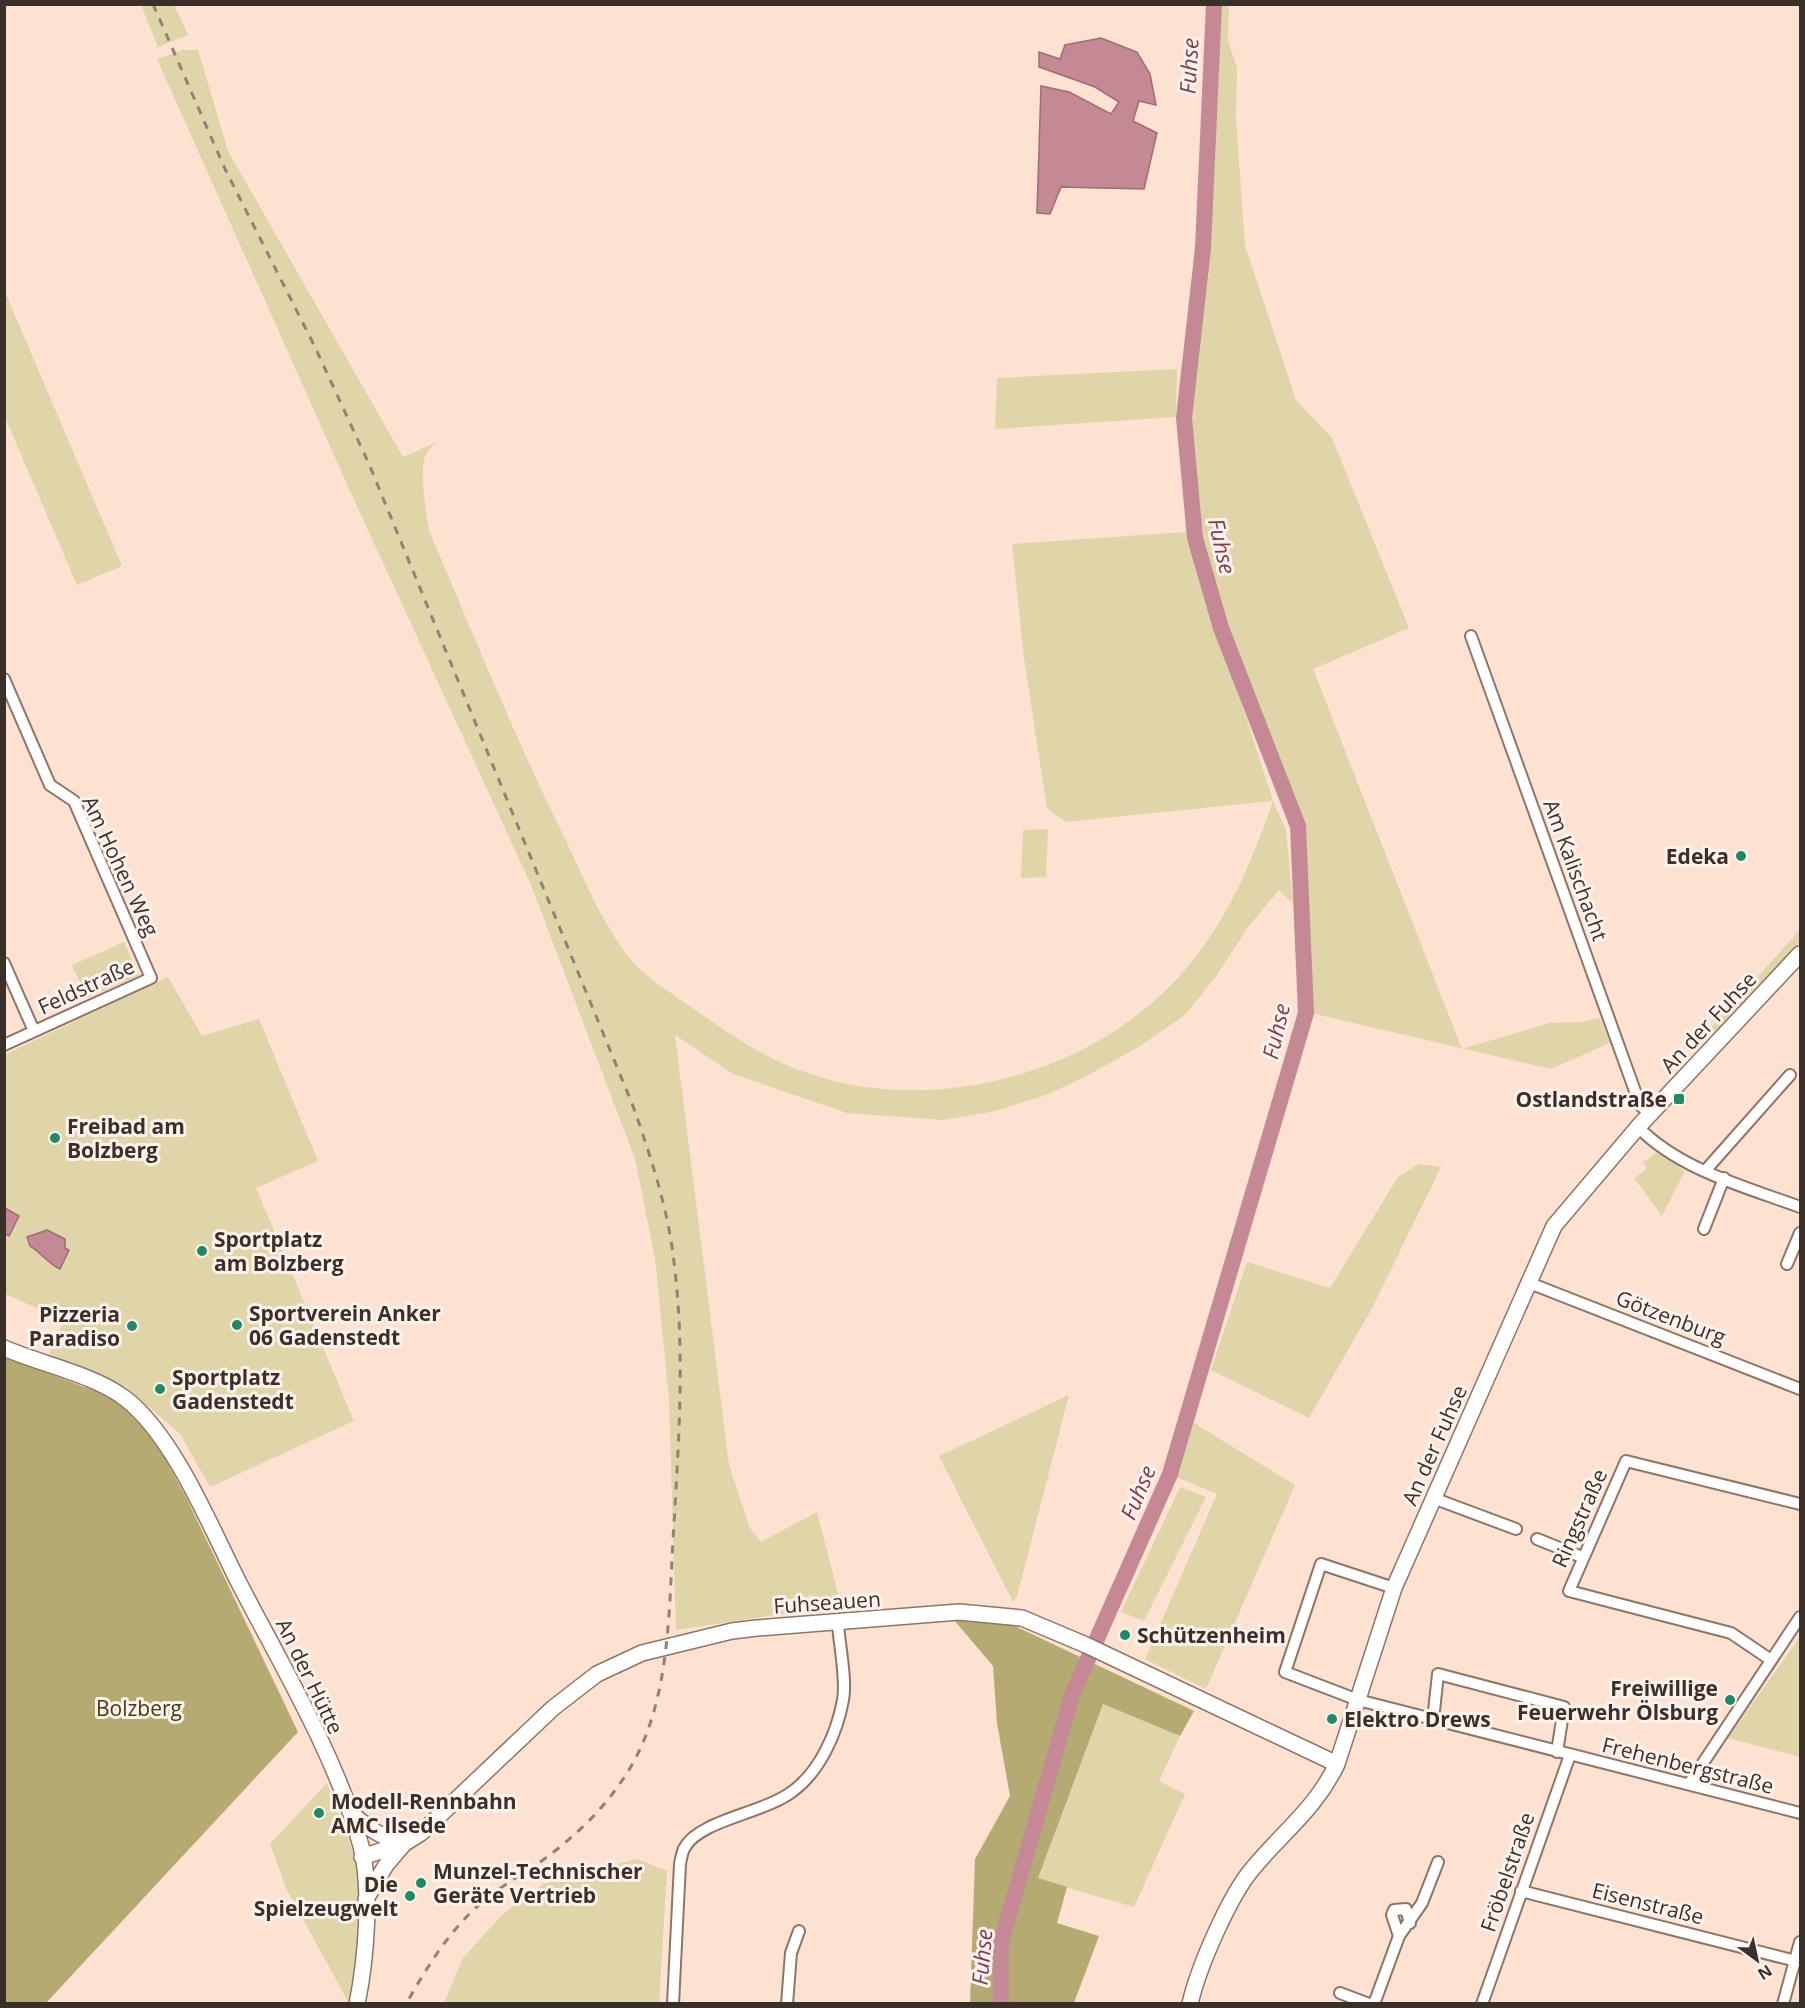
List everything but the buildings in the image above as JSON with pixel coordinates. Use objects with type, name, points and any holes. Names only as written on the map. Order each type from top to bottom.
[{"type":"street","name":"Am Kalischacht","points":[[1471,636],[1640,1105],[1650,1114]]},
{"type":"street","name":"Am Hohen Weg","points":[[4,679],[50,785],[74,801],[151,978]]},
{"type":"street","name":"An der Fuhse","points":[[1190,2004],[1233,1895],[1253,1867],[1306,1813],[1324,1790],[1337,1764],[1394,1588],[1527,1282],[1554,1226],[1565,1210],[1638,1127],[1800,954]]},
{"type":"street","points":[[4,963],[34,1031]]},
{"type":"street","name":"Feldstraße","points":[[4,1045],[151,978]]},
{"type":"street","points":[[1705,1171],[1790,1075]]},
{"type":"street","points":[[1638,1127],[1684,1160],[1705,1171],[1800,1207]]},
{"type":"street","points":[[1704,1229],[1724,1178]]},
{"type":"street","points":[[1787,1264],[1800,1233]]},
{"type":"street","name":"Götzenburg","points":[[1527,1282],[1800,1389]]},
{"type":"street","name":"An der Hütte","points":[[4,1348],[84,1378],[124,1398],[160,1437],[192,1491],[308,1715],[348,1810],[362,1857],[366,1899],[365,1963],[357,2004]]},
{"type":"street","name":"Ringstraße","points":[[1771,1660],[1731,1632],[1569,1591],[1626,1461],[1800,1504]]},
{"type":"street","points":[[1433,1498],[1516,1529]]},
{"type":"street","points":[[1537,1539],[1582,1557]]},
{"type":"street","name":"Frehenbergstraße","points":[[1394,1588],[1321,1564],[1285,1672],[1358,1700],[1800,1813]]},
{"type":"street","name":"Fuhseauen","points":[[362,1857],[405,1843],[421,1833],[575,1689],[616,1664],[642,1653],[732,1631],[959,1612],[1022,1618],[1086,1645],[1337,1764]]},
{"type":"street","points":[[1689,1784],[1800,1617]]},
{"type":"street","points":[[673,2004],[680,1864],[684,1847],[698,1832],[762,1809],[792,1792],[805,1781],[824,1754],[833,1735],[844,1698],[838,1623]]},
{"type":"street","points":[[1433,1720],[1438,1674],[1564,1707],[1557,1752]]},
{"type":"street","name":"Fröbelstraße","points":[[1482,2004],[1570,1755]]},
{"type":"street","points":[[348,1810],[372,1831],[387,1839],[405,1843],[386,1865],[366,1899]]},
{"type":"street","points":[[1374,2004],[1399,1936],[1410,1923],[1422,1902],[1438,1862]]},
{"type":"street","name":"Eisenstraße","points":[[1521,1891],[1798,1961]]},
{"type":"street","points":[[1399,1936],[1392,1915],[1395,1910],[1406,1909],[1410,1923]]},
{"type":"street","points":[[787,2004],[790,1953],[799,1931]]},
{"type":"street","points":[[1783,2004],[1798,1961],[1800,1942]]},
{"type":"street","points":[[1340,1993],[1369,2004]]},
{"type":"shaded area","points":[[141,5],[174,5],[188,35],[158,47]]},
{"type":"shaded area","points":[[1219,5],[1229,5],[1228,42],[1237,67],[1236,119],[1245,245],[1296,400],[1332,438],[1409,628],[1313,669],[1462,1048],[1311,1013],[1302,826],[1227,627],[1202,543],[1189,412],[1211,234]]},
{"type":"shaded area","points":[[1101,38],[1137,52],[1150,74],[1156,105],[1139,101],[1133,121],[1157,133],[1144,189],[1061,187],[1050,214],[1037,213],[1041,86],[1069,92],[1111,114],[1119,102],[1095,87],[1039,67],[1039,52],[1060,59],[1065,45]]},
{"type":"shaded area","points":[[182,50],[198,50],[228,151],[403,457],[437,442],[427,452],[423,468],[425,504],[430,533],[513,726],[595,902],[631,960],[646,975],[669,992],[748,1045],[784,1064],[810,1074],[856,1085],[903,1090],[951,1088],[999,1080],[1045,1066],[1089,1046],[1129,1021],[1165,991],[1184,971],[1217,926],[1243,878],[1273,801],[1286,830],[1293,904],[1279,890],[1248,927],[1217,975],[1185,1015],[1140,1046],[1049,1094],[996,1111],[943,1120],[847,1113],[733,1074],[675,1035],[729,1465],[750,1528],[761,1542],[817,1512],[842,1609],[810,1595],[800,1605],[802,1611],[676,1630],[669,1399],[655,1258],[635,1159],[531,885],[346,482],[157,59]]},
{"type":"shaded area","points":[[5,292],[122,566],[77,585],[5,417]]},
{"type":"shaded area","points":[[1177,369],[1176,417],[995,429],[997,378]]},
{"type":"shaded area","points":[[1186,532],[1273,801],[1066,822],[1047,809],[1024,658],[1012,544]]},
{"type":"shaded area","points":[[1048,829],[1046,877],[1021,878],[1023,830]]},
{"type":"shaded area","points":[[1800,930],[1800,943],[1717,1034],[1711,1028]]},
{"type":"shaded area","points":[[124,942],[139,975],[87,998],[72,965]]},
{"type":"shaded area","name":"Sportplatz am Bolzberg","points":[[168,977],[202,1036],[259,1019],[318,1161],[256,1188],[354,1421],[210,1487],[180,1434],[125,1386],[49,1354],[64,1320],[5,1294],[4,1055]]},
{"type":"shaded area","points":[[1600,1018],[1610,1043],[1551,1069],[1463,1049],[1550,1023],[1581,1022]]},
{"type":"shaded area","points":[[1657,1152],[1685,1171],[1662,1216],[1634,1178],[1647,1169],[1643,1162]]},
{"type":"shaded area","points":[[1419,1164],[1441,1167],[1372,1308],[1309,1418],[1211,1370],[1247,1262],[1330,1288],[1398,1177]]},
{"type":"shaded area","points":[[5,1208],[19,1216],[9,1236],[5,1234]]},
{"type":"shaded area","points":[[47,1230],[65,1239],[65,1248],[69,1250],[60,1269],[30,1246],[27,1237]]},
{"type":"shaded area","points":[[1069,1395],[1017,1596],[1013,1602],[939,1456]]},
{"type":"shaded area","points":[[1194,1423],[1295,1485],[1206,1689],[1145,1659],[1217,1494],[1176,1477]]},
{"type":"shaded area","points":[[1180,1487],[1206,1497],[1144,1621],[1121,1612]]},
{"type":"shaded area","points":[[1800,1637],[1800,1757],[1728,1738]]},
{"type":"shaded area","points":[[1103,1704],[1180,1736],[1159,1781],[1185,1794],[1134,1907],[1037,1879]]},
{"type":"shaded area","points":[[327,1783],[360,1870],[355,1975],[349,2003],[287,1890],[270,1844]]},
{"type":"shaded area","points":[[637,1859],[667,1871],[659,2003],[444,2003],[463,1958],[502,1915],[543,1884]]},
{"type":"green space","name":"Bolzberg","points":[[4,1356],[115,1399],[155,1440],[187,1499],[298,1732],[46,2003],[5,2003]]},
{"type":"green space","points":[[954,1620],[997,1621],[1017,1627],[1194,1711],[1180,1736],[1103,1704],[1038,1878],[1067,1887],[1057,1923],[1099,1936],[1074,2003],[970,2003],[975,1859],[1010,1796],[997,1723],[993,1666]]},
{"type":"waterway","name":"Fuhse","points":[[1001,2004],[1001,1943],[1072,1695],[1170,1474],[1306,1013],[1298,826],[1221,628],[1195,538],[1184,418],[1203,248],[1214,4]]},
{"type":"railway","points":[[153,4],[225,169],[314,345],[369,464],[633,1106],[658,1183],[668,1222],[674,1262],[680,1360],[678,1458],[665,1658],[650,1723],[638,1753],[621,1782],[604,1804],[565,1843],[469,1914],[439,1950],[406,2004]]},
{"type":"place","name":"Edeka","points":[[1741,856]]},
{"type":"place","name":"Ostlandstraße","points":[[1679,1099]]},
{"type":"place","name":"Freibad am Bolzberg","points":[[55,1138]]},
{"type":"place","name":"Sportplatz am Bolzberg","points":[[202,1251]]},
{"type":"place","name":"Sportverein Anker 06 Gadenstedt","points":[[237,1325]]},
{"type":"place","name":"Pizzeria Paradiso","points":[[132,1326]]},
{"type":"place","name":"Sportplatz Gadenstedt","points":[[160,1389]]},
{"type":"place","name":"Schützenheim","points":[[1125,1635]]},
{"type":"place","name":"Freiwillige Feuerwehr Ölsburg","points":[[1730,1700]]},
{"type":"place","name":"Elektro Drews","points":[[1332,1719]]},
{"type":"place","name":"Modell-Rennbahn AMC Ilsede","points":[[319,1813]]},
{"type":"place","name":"Munzel-Technischer Geräte Vertrieb","points":[[421,1883]]},
{"type":"place","name":"Die Spielzeugwelt","points":[[410,1896]]}]
